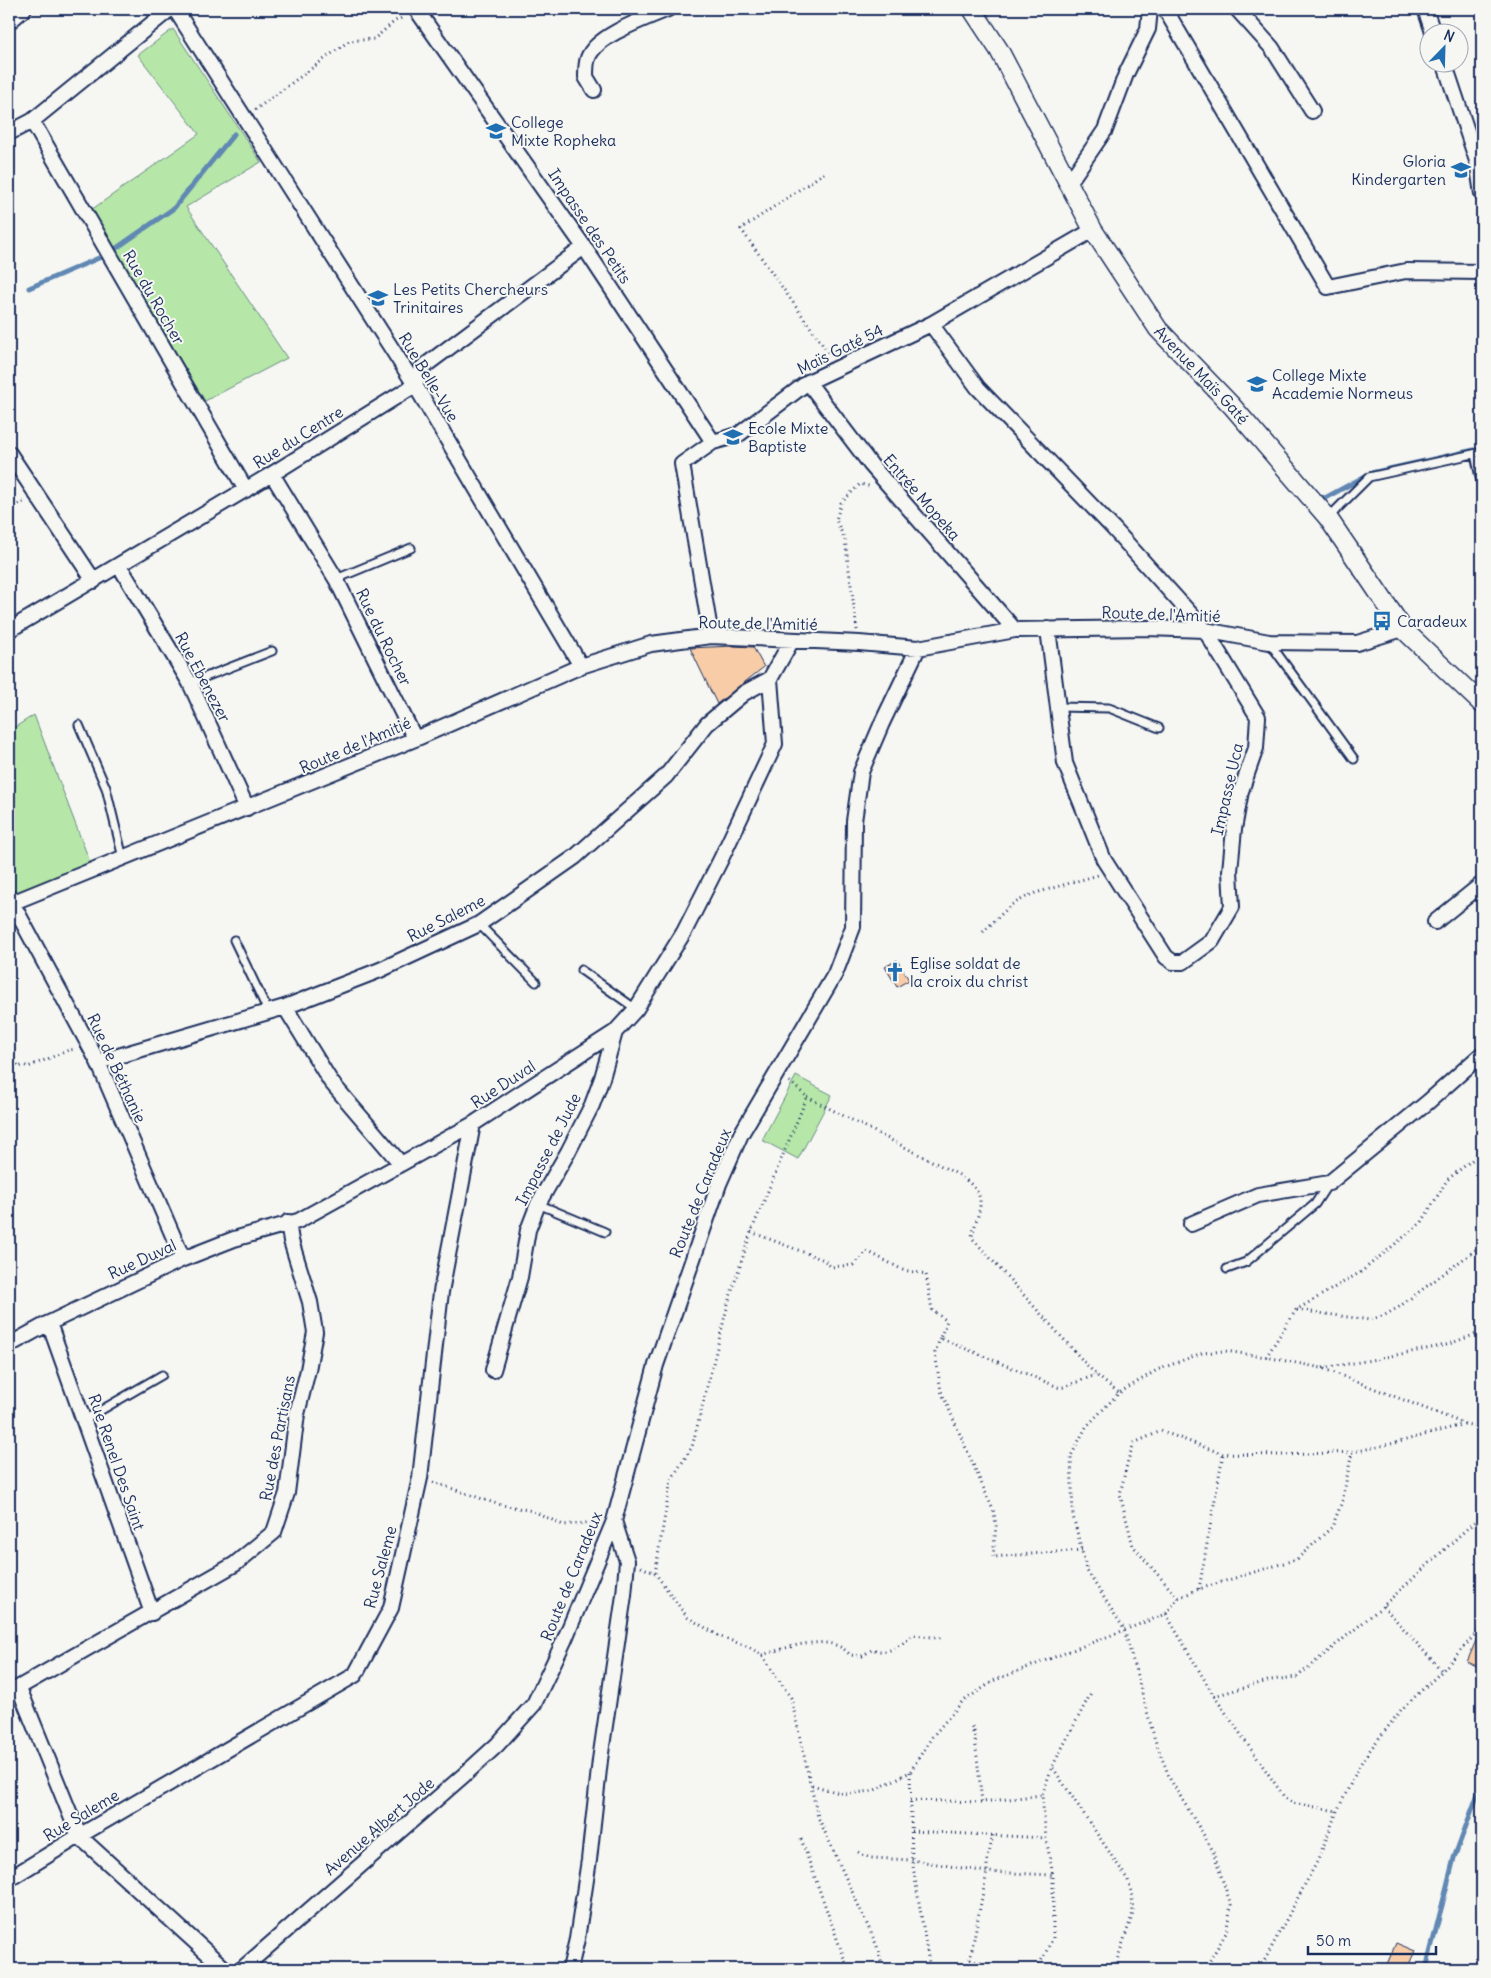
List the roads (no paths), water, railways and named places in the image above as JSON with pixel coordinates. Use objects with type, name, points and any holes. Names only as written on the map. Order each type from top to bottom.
[{"type":"street","points":[[9,22],[24,9]]},
{"type":"street","points":[[9,133],[32,122],[170,9]]},
{"type":"street","name":"Rue Belle-Vue","points":[[175,9],[415,385],[581,666]]},
{"type":"street","points":[[594,90],[586,77],[588,57],[600,42],[616,31],[668,9]]},
{"type":"street","name":"Avenue Maïs Gaté","points":[[972,9],[999,50],[1093,230],[1158,329],[1232,406],[1328,518],[1403,629],[1482,704]]},
{"type":"street","points":[[1068,184],[1105,130],[1126,74],[1148,29],[1150,9]]},
{"type":"street","points":[[1166,9],[1328,287],[1406,271],[1482,272]]},
{"type":"street","points":[[1237,9],[1266,40],[1312,111]]},
{"type":"street","points":[[1425,9],[1430,22]]},
{"type":"street","name":"Impasse des Petits","points":[[417,10],[584,247],[713,442]]},
{"type":"street","points":[[1447,72],[1477,161],[1482,194]]},
{"type":"street","name":"Rue du Rocher","points":[[32,122],[246,490]]},
{"type":"street","name":"Maïs Gaté 54","points":[[711,636],[682,464],[713,442],[738,436],[808,382],[931,324],[1093,230]]},
{"type":"street","points":[[415,385],[423,366],[584,247]]},
{"type":"street","points":[[931,324],[978,388],[1113,528],[1205,630]]},
{"type":"street","name":"Entrée Mopeka","points":[[808,382],[871,465],[1014,630]]},
{"type":"street","name":"Rue du Centre","points":[[9,630],[246,490],[415,385]]},
{"type":"street","points":[[9,453],[94,581]]},
{"type":"street","name":"Rue du Rocher","points":[[272,474],[336,579],[415,739]]},
{"type":"street","name":"Rue Ebenezer","points":[[120,565],[190,683],[247,808]]},
{"type":"street","points":[[1048,629],[1057,707]]},
{"type":"street","name":"Route de l'Amitié","points":[[10,901],[123,858],[415,739],[581,666],[651,644],[711,636],[859,643],[918,648],[1014,630],[1048,629],[1205,630],[1268,642],[1357,643],[1403,629]]},
{"type":"street","name":"Impasse Uca","points":[[1057,707],[1065,763],[1104,860],[1166,957],[1173,962],[1183,962],[1212,941],[1232,907],[1230,872],[1234,830],[1241,791],[1256,748],[1258,717],[1205,630]]},
{"type":"street","points":[[770,679],[792,640]]},
{"type":"street","name":"Route de Caradeux","points":[[534,1704],[564,1641],[614,1522],[656,1365],[715,1193],[742,1134],[835,974],[853,927],[854,821],[861,772],[918,648]]},
{"type":"street","name":"Rue Saleme","points":[[98,1062],[285,1007],[380,970],[479,924],[575,857],[666,776],[707,724],[744,693],[770,679]]},
{"type":"street","name":"Rue Duval","points":[[10,1340],[183,1259],[234,1239],[298,1220],[473,1124],[615,1032],[636,1009],[684,932],[775,744],[770,679]]},
{"type":"street","points":[[1435,922],[1482,884]]},
{"type":"street","name":"Rue de Béthanie","points":[[10,901],[98,1062],[183,1259]]},
{"type":"street","points":[[285,1007],[331,1082],[401,1164]]},
{"type":"street","name":"Impasse de Jude","points":[[493,1370],[520,1277],[528,1230],[538,1204],[592,1105],[615,1032]]},
{"type":"street","points":[[1191,1224],[1258,1194],[1329,1183],[1428,1102],[1482,1054]]},
{"type":"street","name":"Rue Saleme","points":[[9,1880],[79,1836],[355,1675],[391,1608],[420,1478],[441,1292],[473,1124]]},
{"type":"street","name":"Rue des Partisans","points":[[14,1691],[235,1564],[274,1532],[287,1493],[297,1414],[315,1332],[310,1302],[290,1241],[288,1222]]},
{"type":"street","name":"Rue Renel Des Saint","points":[[49,1323],[152,1613]]},
{"type":"street","points":[[570,1969],[590,1860],[600,1760],[624,1595],[626,1561],[614,1522]]},
{"type":"street","points":[[14,1691],[79,1836],[225,1969]]},
{"type":"street","name":"Avenue Albert Jode","points":[[242,1969],[464,1775],[497,1745],[534,1704]]},
{"type":"lane","points":[[1328,518],[1369,476],[1479,453],[1482,487]]},
{"type":"lane","points":[[336,579],[411,548]]},
{"type":"lane","points":[[1268,642],[1354,759]]},
{"type":"lane","points":[[190,683],[272,651]]},
{"type":"lane","points":[[1057,707],[1109,708],[1159,728]]},
{"type":"lane","points":[[79,725],[106,788],[123,858]]},
{"type":"lane","points":[[479,924],[536,982]]},
{"type":"lane","points":[[234,940],[268,1011]]},
{"type":"lane","points":[[581,970],[636,1009]]},
{"type":"lane","points":[[1227,1269],[1246,1262],[1315,1204],[1329,1183]]},
{"type":"lane","points":[[538,1204],[606,1232]]},
{"type":"lane","points":[[84,1420],[162,1375]]},
{"type":"waterway","points":[[29,288],[108,254],[174,208],[234,134]]},
{"type":"waterway","points":[[1316,495],[1325,498],[1371,473],[1474,450]]},
{"type":"waterway","points":[[1426,1969],[1454,1858],[1482,1783]]},
{"type":"place","name":"College Mixte Ropheka","points":[[496,131]]},
{"type":"place","name":"Gloria Kindergarten","points":[[1461,170]]},
{"type":"place","name":"Les Petits Chercheurs Trinitaires","points":[[378,298]]},
{"type":"place","name":"College Mixte Academie Normeus","points":[[1257,384]]},
{"type":"place","name":"Ecole Mixte Baptiste","points":[[733,437]]},
{"type":"place","name":"Caradeux","points":[[1382,621]]},
{"type":"place","name":"Eglise soldat de la croix du christ","points":[[895,972]]}]
